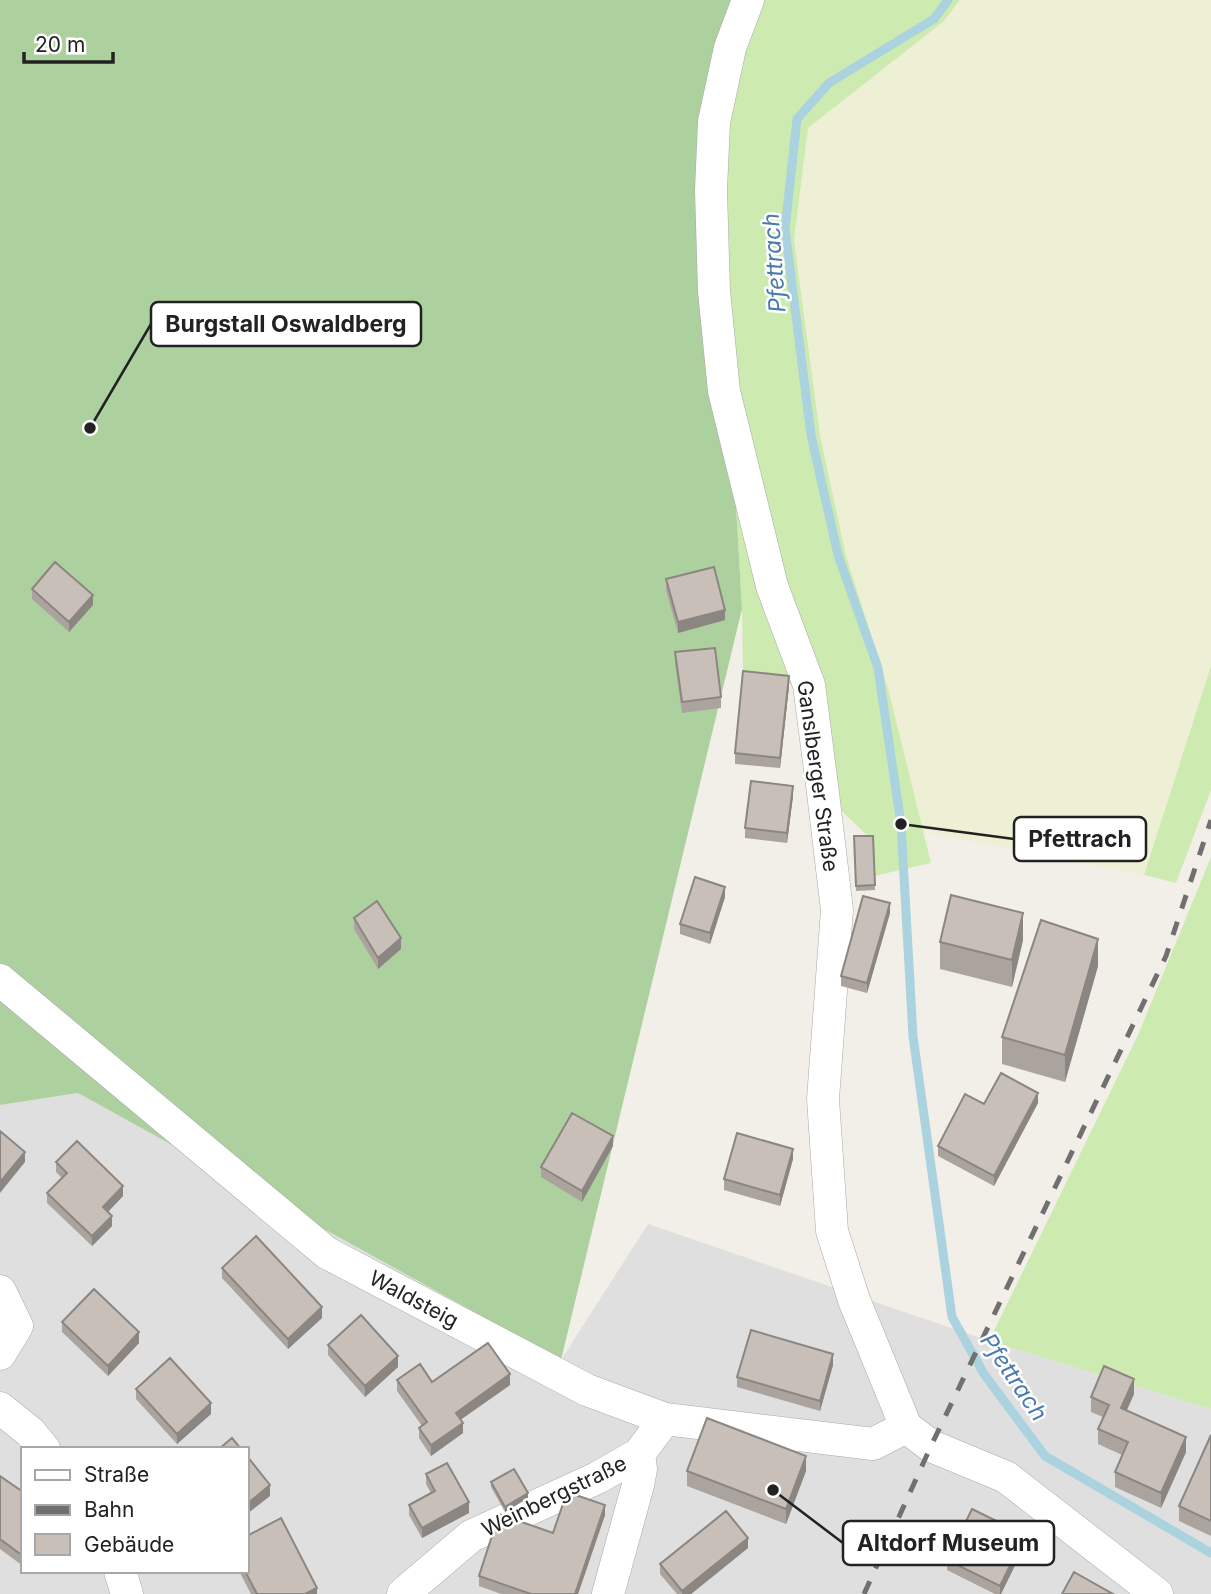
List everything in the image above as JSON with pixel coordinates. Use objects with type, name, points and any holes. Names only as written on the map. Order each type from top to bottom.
[{"type":"street","name":"Ganslberger Straße","points":[[748,0],[730,48],[714,122],[711,190],[714,291],[724,391],[772,586],[808,685],[816,739],[837,910],[823,1099],[832,1231],[854,1300],[906,1427]]},
{"type":"street","name":"Waldsteig","points":[[0,981],[327,1253],[587,1390],[665,1419],[873,1444],[906,1427]]},
{"type":"street","points":[[0,1292],[17,1326],[0,1354]]},
{"type":"street","points":[[0,1408],[30,1432],[42,1447]]},
{"type":"street","name":"Weinbergstraße","points":[[403,1594],[471,1536],[597,1478],[639,1454],[665,1419]]},
{"type":"street","points":[[906,1427],[931,1446],[1006,1477],[1157,1594]]},
{"type":"street","points":[[608,1594],[638,1485],[639,1454]]},
{"type":"street","points":[[121,1573],[127,1594]]},
{"type":"shaded area","points":[[78,1093],[561,1360],[648,1224],[989,1341],[1211,1409],[1211,1594],[0,1594],[0,1105]]},
{"type":"green space","points":[[0,0],[744,0],[713,111],[742,609],[561,1360],[78,1093],[0,1105]]},
{"type":"green space","points":[[744,0],[960,0],[943,22],[808,128],[794,240],[820,435],[846,556],[889,692],[931,863],[874,876],[873,841],[823,793],[808,685],[743,682],[742,609],[713,111]]},
{"type":"green space","points":[[960,0],[1211,0],[1211,666],[1144,875],[923,832],[889,692],[846,556],[820,435],[794,240],[808,128],[943,22]]},
{"type":"green space","points":[[1211,666],[1211,790],[1176,883],[1144,875]]},
{"type":"green space","points":[[1211,857],[1211,1409],[989,1341],[1138,1035]]},
{"type":"building","points":[[55,562],[93,595],[69,622],[32,589]]},
{"type":"building","points":[[714,567],[725,610],[678,622],[666,579]]},
{"type":"building","points":[[715,648],[721,697],[682,702],[675,652]]},
{"type":"building","points":[[743,671],[789,676],[780,758],[735,753]]},
{"type":"building","points":[[751,781],[793,786],[787,833],[745,828]]},
{"type":"building","points":[[854,836],[873,836],[875,885],[856,886]]},
{"type":"building","points":[[695,877],[725,887],[710,933],[680,924]]},
{"type":"building","points":[[951,895],[1023,913],[1012,960],[940,942]]},
{"type":"building","points":[[863,896],[890,903],[867,983],[841,976]]},
{"type":"building","points":[[377,901],[401,938],[378,958],[354,918]]},
{"type":"building","points":[[1041,920],[1098,939],[1065,1055],[1002,1037]]},
{"type":"building","points":[[1001,1073],[1038,1093],[994,1176],[938,1146],[965,1094],[984,1104]]},
{"type":"building","points":[[572,1113],[613,1136],[582,1191],[541,1167]]},
{"type":"building","points":[[0,1131],[25,1152],[0,1182]]},
{"type":"building","points":[[737,1133],[793,1149],[780,1195],[724,1179]]},
{"type":"building","points":[[77,1141],[123,1186],[103,1207],[112,1216],[92,1236],[47,1193],[67,1173],[56,1162]]},
{"type":"building","points":[[256,1236],[322,1307],[288,1339],[222,1268]]},
{"type":"building","points":[[94,1289],[139,1332],[108,1366],[62,1322]]},
{"type":"building","points":[[361,1315],[398,1356],[365,1386],[328,1345]]},
{"type":"building","points":[[751,1330],[833,1354],[820,1401],[737,1377]]},
{"type":"building","points":[[488,1343],[510,1374],[456,1413],[463,1423],[431,1445],[419,1428],[427,1422],[397,1380],[420,1364],[432,1382]]},
{"type":"building","points":[[170,1358],[211,1403],[177,1434],[136,1389]]},
{"type":"building","points":[[1104,1366],[1134,1379],[1121,1408],[1186,1437],[1161,1493],[1115,1472],[1128,1442],[1098,1429],[1109,1405],[1091,1397]]},
{"type":"building","points":[[707,1418],[806,1456],[786,1509],[687,1471]]},
{"type":"building","points":[[1211,1435],[1211,1521],[1179,1506]]},
{"type":"building","points":[[232,1438],[239,1447],[221,1447]]},
{"type":"building","points":[[248,1457],[270,1485],[248,1503]]},
{"type":"building","points":[[447,1463],[469,1502],[422,1528],[409,1505],[435,1491],[426,1474]]},
{"type":"building","points":[[514,1469],[528,1493],[505,1507],[491,1482]]},
{"type":"building","points":[[0,1476],[21,1491],[21,1555],[0,1539]]},
{"type":"building","points":[[567,1492],[605,1505],[575,1594],[531,1594],[479,1576],[499,1514],[553,1533]]},
{"type":"building","points":[[972,1509],[1025,1535],[1000,1586],[947,1560]]},
{"type":"building","points":[[726,1511],[748,1538],[682,1591],[660,1564]]},
{"type":"building","points":[[281,1518],[317,1588],[305,1594],[257,1594],[246,1573],[248,1535]]},
{"type":"building","points":[[1074,1572],[1113,1594],[1062,1594]]},
{"type":"waterway","name":"Pfettrach","points":[[948,0],[934,19],[829,83],[797,119],[785,229],[811,435],[838,555],[878,668],[901,824],[913,1036],[952,1317],[984,1374],[1045,1456],[1211,1553]]},
{"type":"railway","points":[[864,1594],[931,1446],[1166,956],[1211,820]]},
{"type":"place","name":"Burgstall Oswaldberg","points":[[90,428]]},
{"type":"place","name":"Pfettrach","points":[[901,824]]},
{"type":"place","name":"Altdorf Museum","points":[[773,1490]]}]
